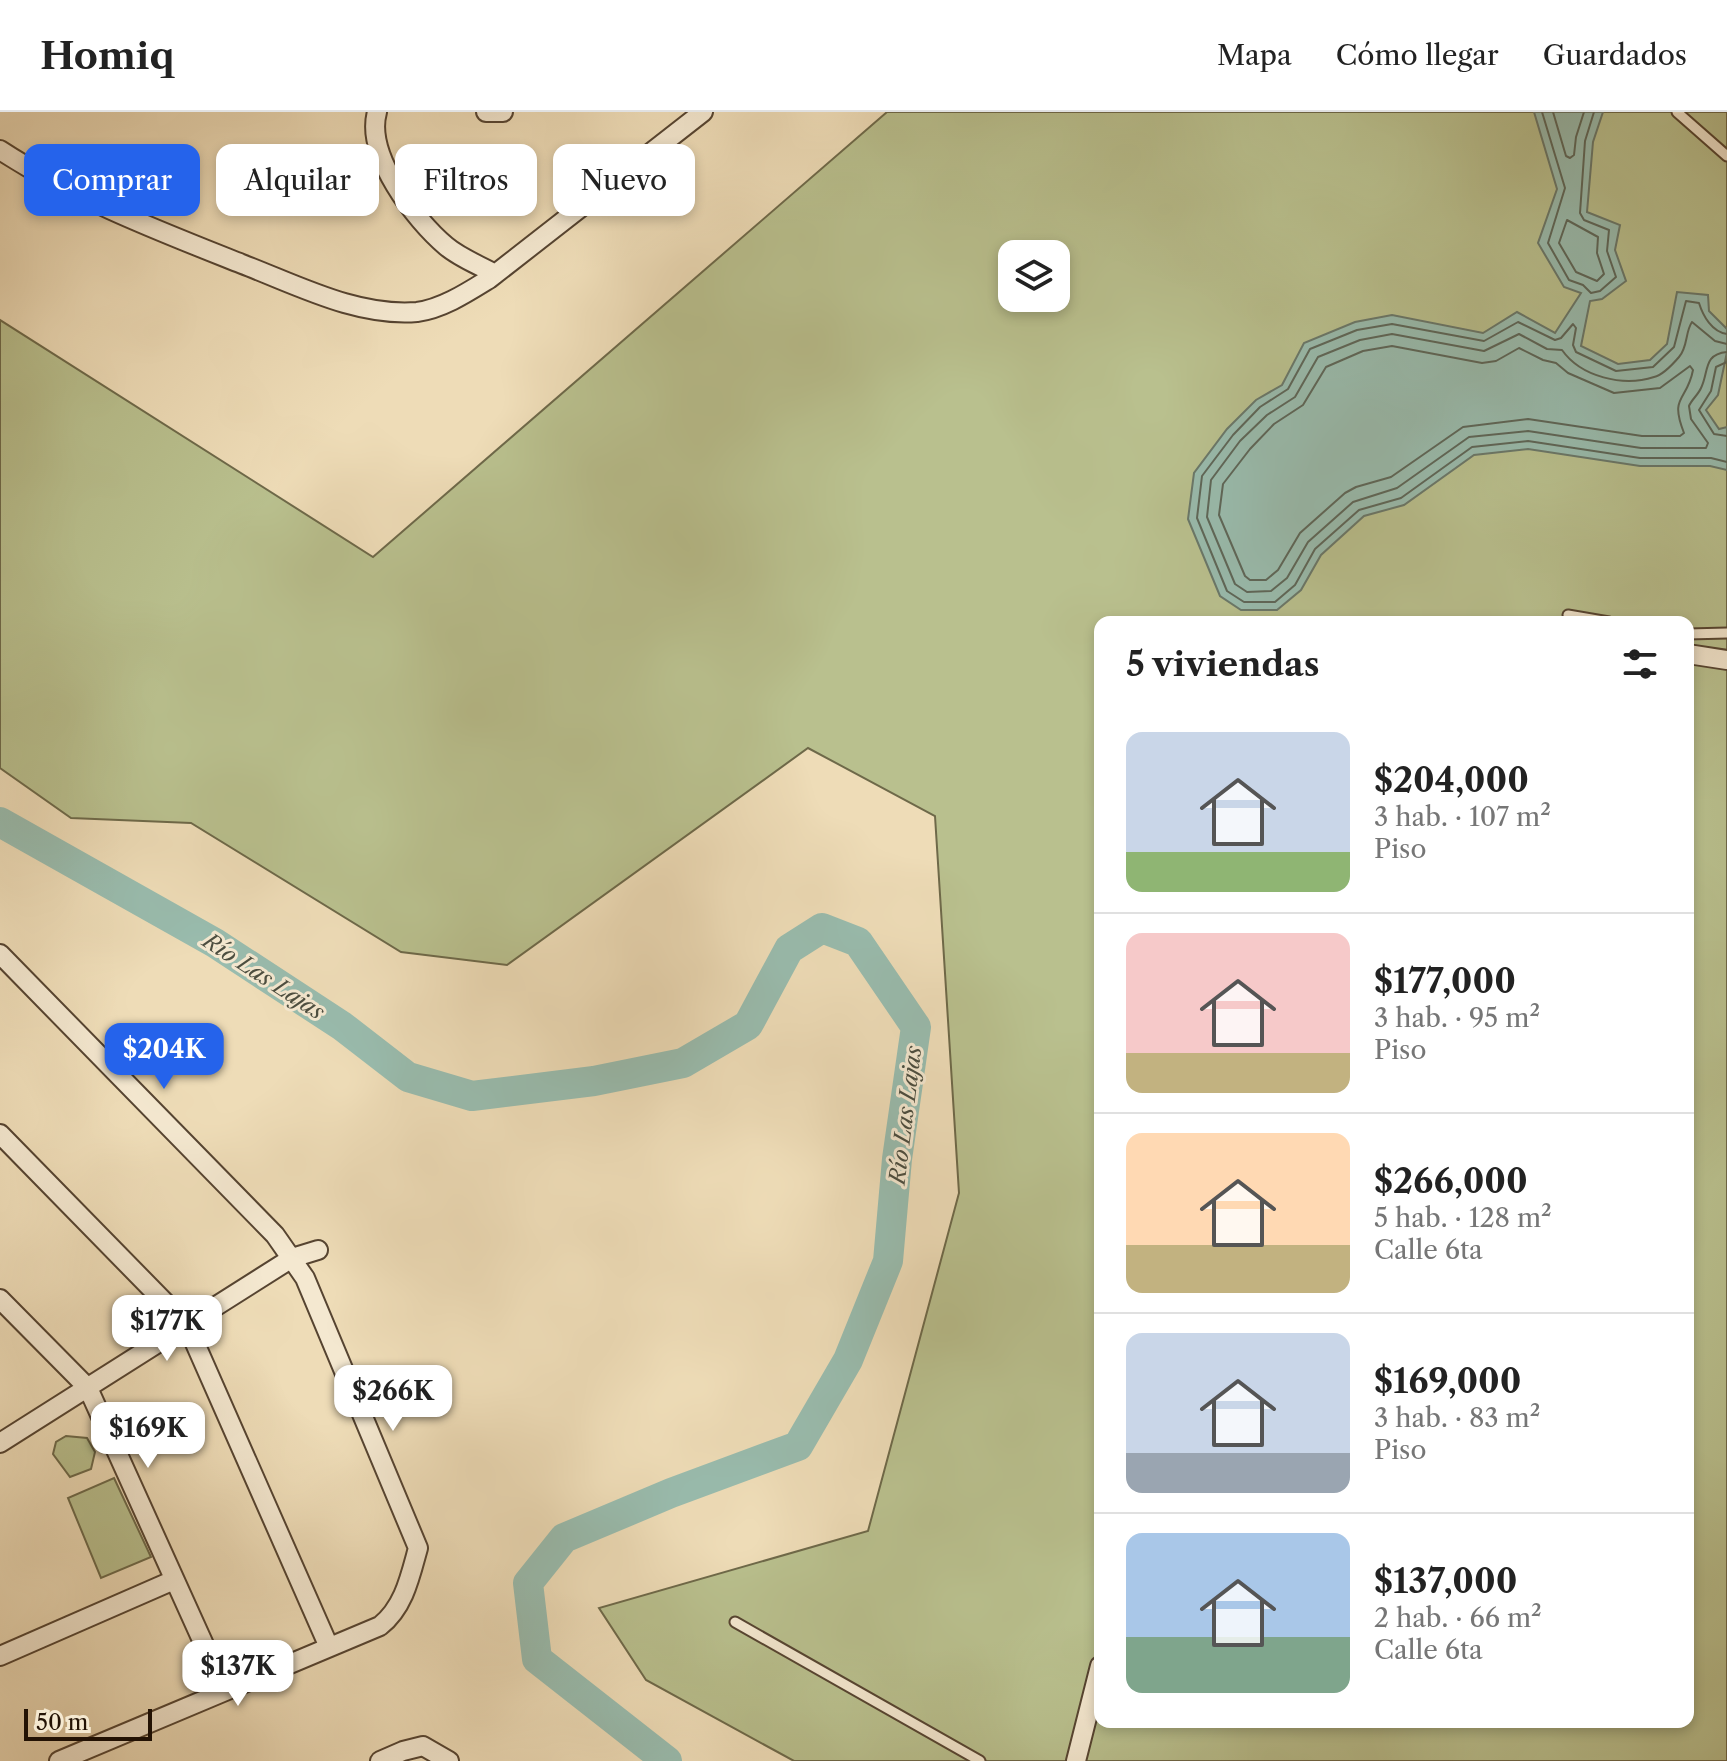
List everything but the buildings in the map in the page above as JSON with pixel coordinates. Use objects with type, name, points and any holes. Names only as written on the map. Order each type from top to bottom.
[{"type":"street","points":[[377,112],[376,135],[381,155],[408,204],[447,246],[495,274]]},
{"type":"street","points":[[486,112],[503,112]]},
{"type":"street","points":[[0,150],[115,213],[327,297],[378,311],[419,312],[458,298],[495,274],[703,112]]},
{"type":"street","points":[[1694,655],[1727,660]]},
{"type":"street","points":[[0,954],[264,1223],[292,1258],[305,1278],[418,1548],[394,1615],[380,1626],[59,1761]]},
{"type":"street","points":[[0,1134],[187,1325],[329,1647]]},
{"type":"street","points":[[0,1443],[292,1258],[318,1250]]},
{"type":"street","points":[[0,1299],[88,1388],[225,1691]]},
{"type":"street","points":[[0,1656],[174,1580]]},
{"type":"street","points":[[1076,1761],[1094,1690]]},
{"type":"street","points":[[380,1761],[423,1746],[449,1761]]},
{"type":"lane","points":[[1677,112],[1727,156]]},
{"type":"lane","points":[[1568,615],[1574,616]]},
{"type":"lane","points":[[1694,634],[1727,633]]},
{"type":"lane","points":[[735,1622],[980,1761]]},
{"type":"green space","points":[[887,112],[1727,112],[1727,1761],[794,1761],[646,1680],[599,1608],[868,1531],[959,1193],[935,816],[808,748],[507,965],[401,952],[191,823],[71,818],[0,768],[0,320],[373,557]]},
{"type":"green space","points":[[66,1436],[87,1438],[95,1452],[91,1469],[70,1477],[53,1454],[56,1442]]},
{"type":"green space","points":[[114,1478],[151,1557],[101,1578],[68,1498]]},
{"type":"water","points":[[1534,112],[1603,112],[1593,142],[1587,212],[1620,225],[1615,250],[1626,281],[1602,299],[1590,301],[1581,346],[1618,364],[1650,360],[1667,344],[1677,292],[1708,295],[1709,311],[1727,329],[1727,352],[1718,395],[1706,410],[1719,429],[1727,427],[1727,470],[1710,466],[1640,466],[1528,449],[1474,455],[1404,505],[1364,516],[1321,555],[1301,590],[1277,610],[1241,610],[1220,596],[1188,519],[1194,473],[1227,429],[1256,400],[1282,385],[1304,343],[1355,322],[1392,315],[1483,333],[1517,312],[1555,333],[1581,293],[1564,287],[1538,243],[1557,189]]},
{"type":"waterway","name":"Río Las Lajas","points":[[0,822],[215,943],[342,1026],[408,1077],[472,1096],[594,1081],[683,1063],[748,1025],[789,949],[822,928],[858,942],[916,1027],[897,1159],[888,1261],[848,1360],[798,1446],[671,1493],[564,1538],[528,1583],[537,1659],[667,1761]]}]
